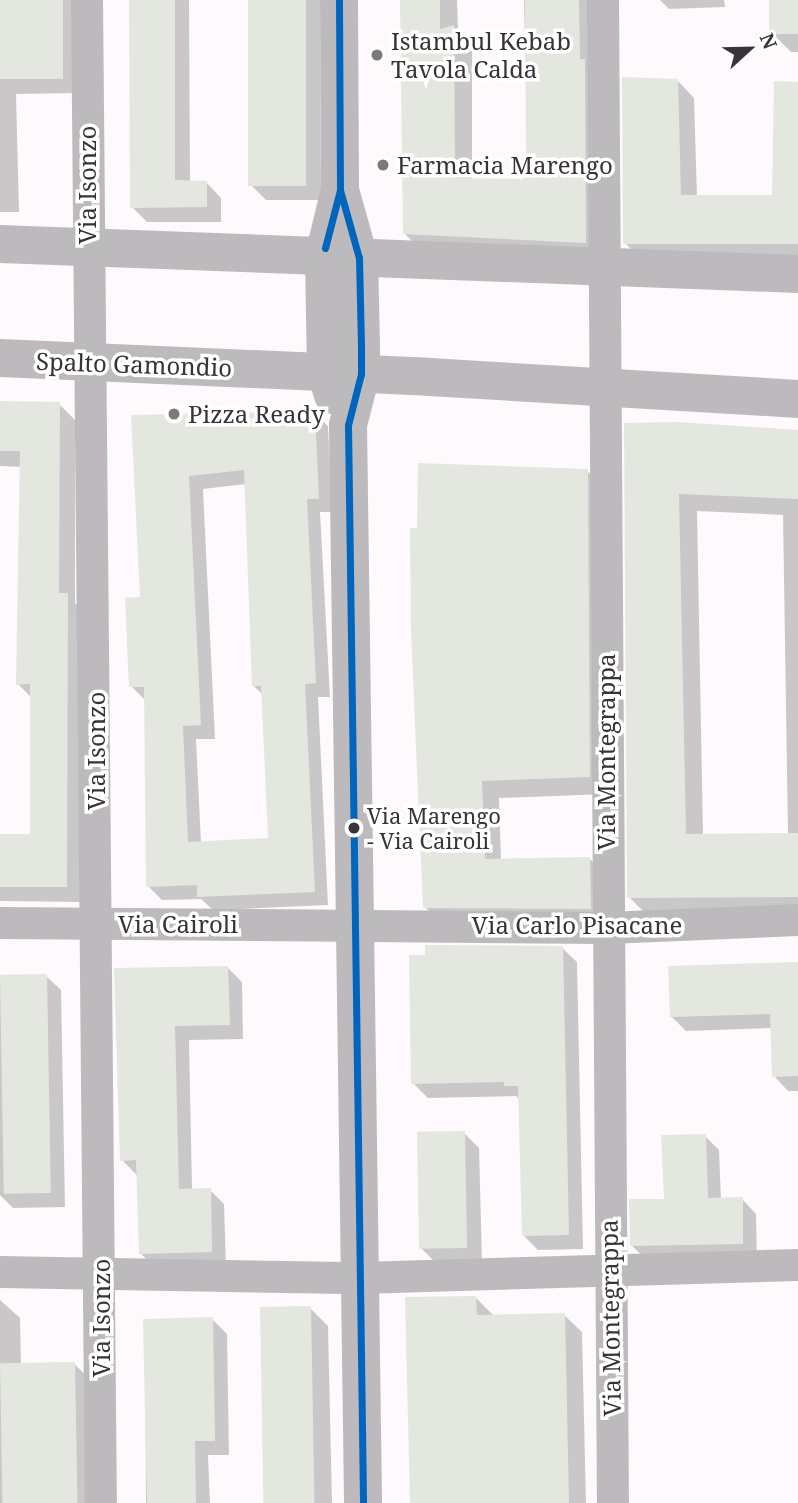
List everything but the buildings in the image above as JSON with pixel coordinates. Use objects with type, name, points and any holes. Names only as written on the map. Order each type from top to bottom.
[{"type":"street","name":"Via Isonzo","points":[[87,0],[88,247],[93,360],[101,1503]]},
{"type":"street","points":[[339,0],[341,257],[348,425],[356,925],[363,1503]]},
{"type":"street","name":"Via Montegrappa","points":[[603,0],[609,1274],[613,1503]]},
{"type":"street","points":[[0,244],[798,274]]},
{"type":"street","name":"Spalto Gamondio","points":[[0,358],[93,360],[604,387]]},
{"type":"street","points":[[604,387],[798,399]]},
{"type":"street","name":"Via Carlo Pisacane","points":[[356,925],[607,928],[798,920]]},
{"type":"street","name":"Via Cairoli","points":[[0,923],[356,925]]},
{"type":"street","points":[[0,1272],[360,1278],[609,1274],[798,1265]]},
{"type":"transit line","points":[[325,248],[340,190],[339,0]]},
{"type":"transit line","points":[[340,190],[359,258],[361,347],[361,374],[348,425],[363,1503]]},
{"type":"place","name":"Istambul Kebab Tavola Calda","points":[[377,55]]},
{"type":"place","name":"Farmacia Marengo","points":[[383,165]]},
{"type":"place","name":"Pizza Ready","points":[[174,414]]},
{"type":"place","name":"Via Marengo - Via Cairoli","points":[[354,828]]}]
